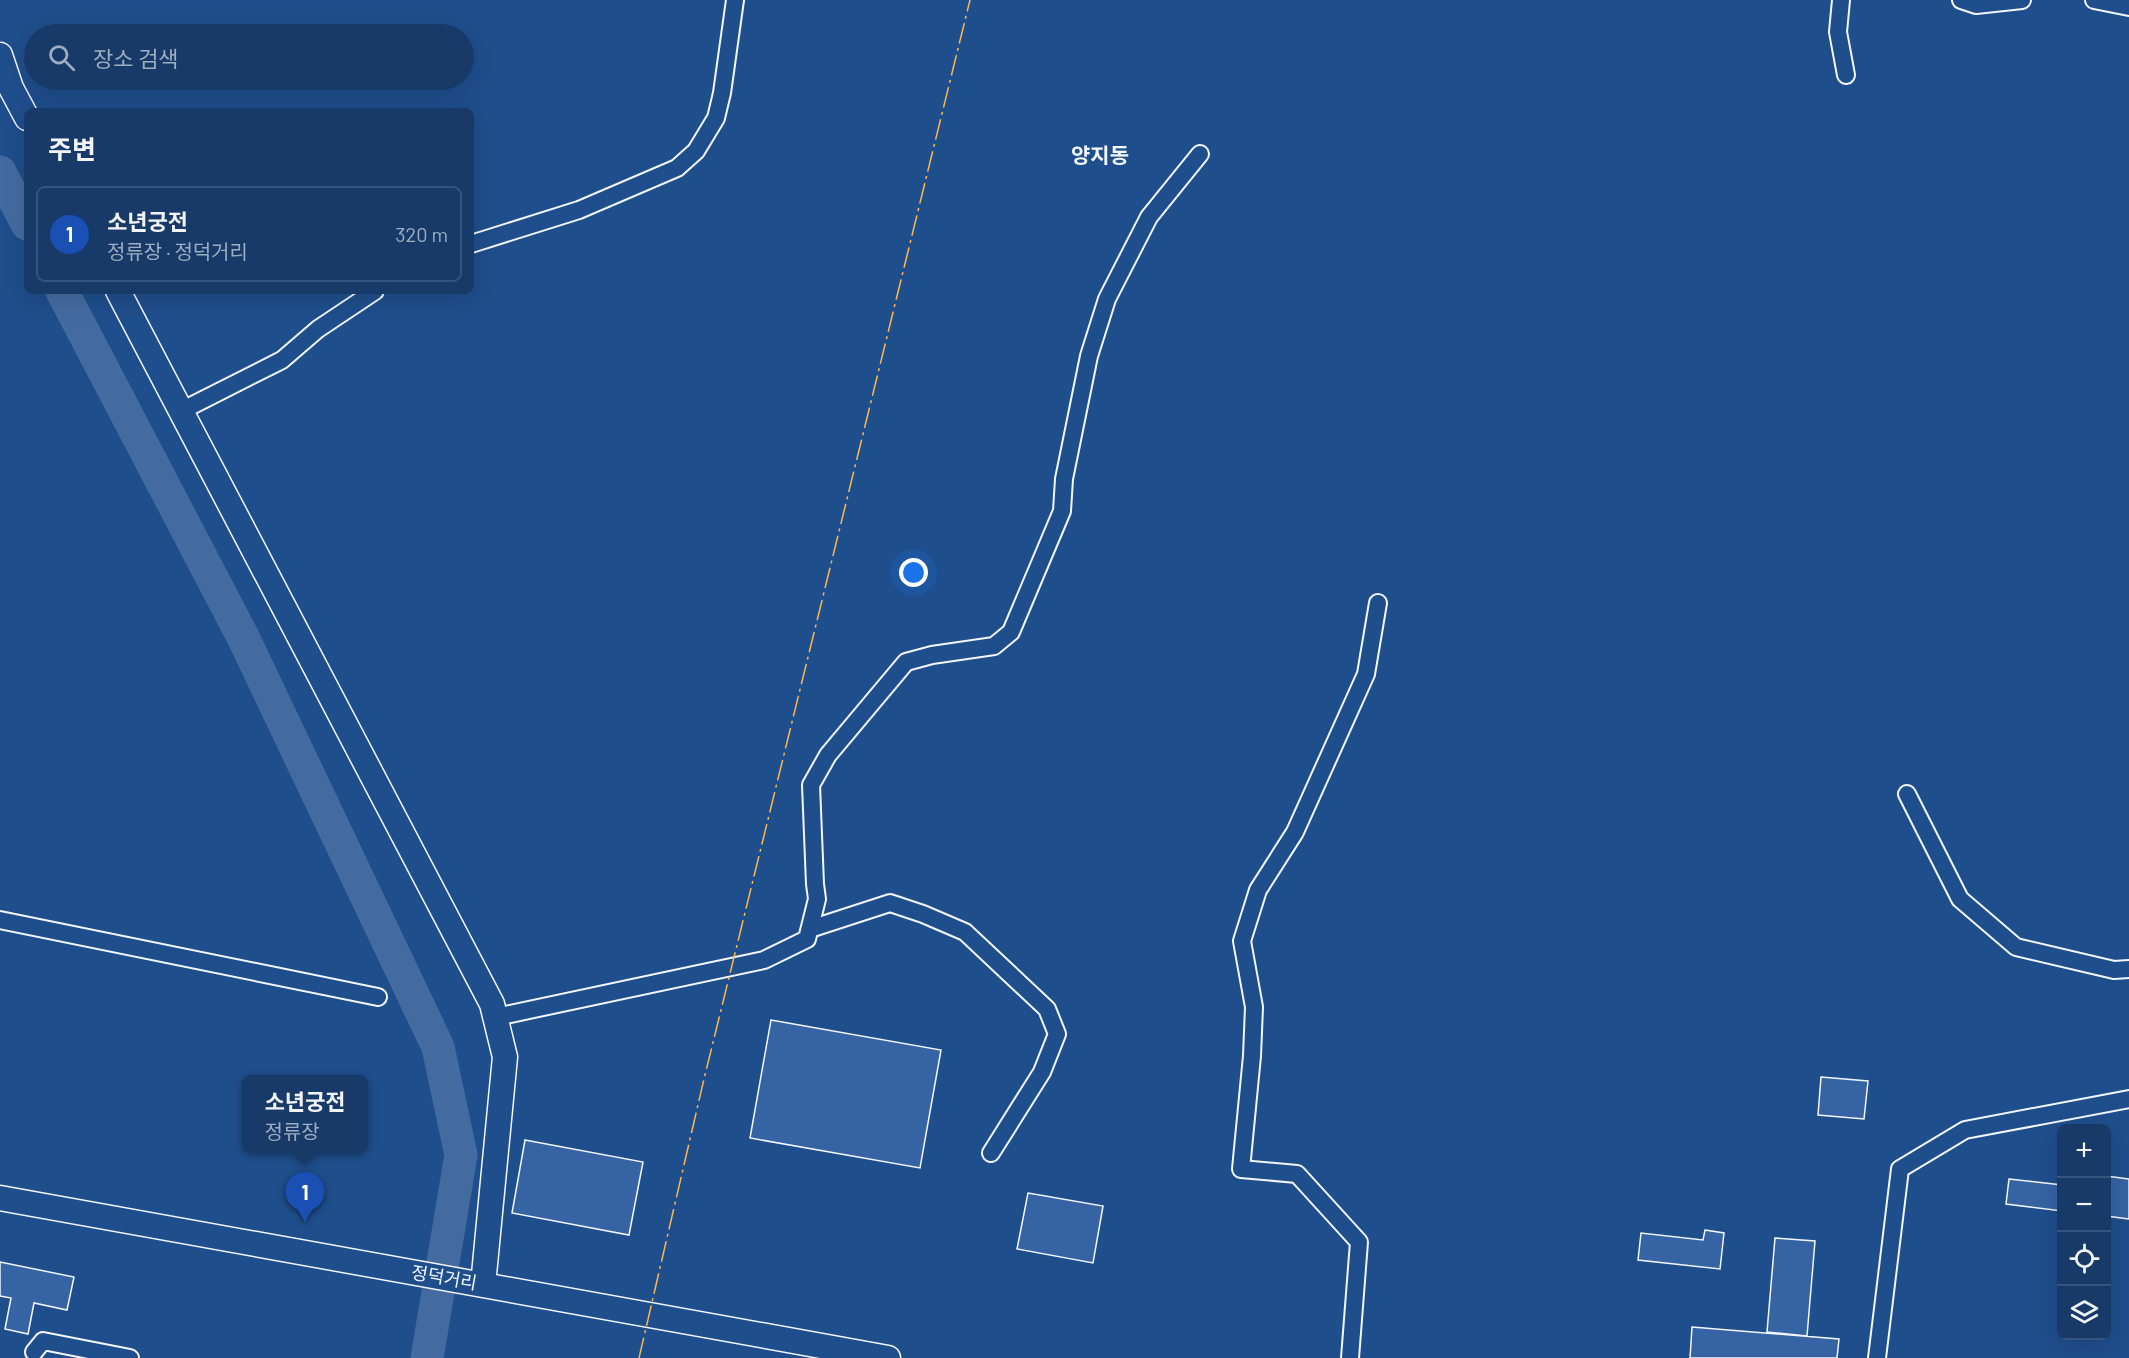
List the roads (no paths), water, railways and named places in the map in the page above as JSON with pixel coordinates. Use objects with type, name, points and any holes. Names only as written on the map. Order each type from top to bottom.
[{"type":"street","points":[[474,243],[579,210],[677,168],[696,151],[716,118],[722,93],[735,0]]},
{"type":"street","points":[[1841,0],[1838,32],[1846,75]]},
{"type":"street","points":[[1961,0],[1976,5],[2022,0]]},
{"type":"street","points":[[2094,0],[2129,7]]},
{"type":"street","points":[[0,55],[6,88],[24,114]]},
{"type":"street","points":[[496,1017],[764,960],[807,939],[817,898],[811,785],[828,755],[906,662],[932,655],[994,646],[1011,632],[1062,511],[1064,479],[1089,356],[1107,299],[1149,218],[1200,154]]},
{"type":"street","points":[[120,294],[492,1004],[505,1057],[473,1283]]},
{"type":"street","points":[[181,411],[282,360],[318,329],[370,294]]},
{"type":"street","points":[[1350,1358],[1359,1242],[1297,1174],[1240,1169],[1252,1056],[1254,1007],[1242,941],[1258,890],[1295,832],[1366,674],[1378,603]]},
{"type":"street","points":[[1907,794],[1960,898],[2016,946],[2114,970],[2129,969]]},
{"type":"street","points":[[810,929],[890,903],[965,932],[1047,1009],[1057,1034],[1042,1072],[991,1153]]},
{"type":"street","points":[[0,920],[378,997]]},
{"type":"street","points":[[1877,1358],[1900,1169],[1965,1130],[2129,1099]]},
{"type":"street","name":"정덕거리","points":[[0,1198],[888,1358]]},
{"type":"street","points":[[34,1352],[43,1341],[130,1358]]},
{"type":"waterway","points":[[0,172],[24,218]]},
{"type":"waterway","points":[[64,294],[243,637],[438,1047],[461,1155],[427,1358]]},
{"type":"place","name":"소년궁전","points":[[305,1222]]},
{"type":"district","name":"양지동","points":[[1100,156]]}]
